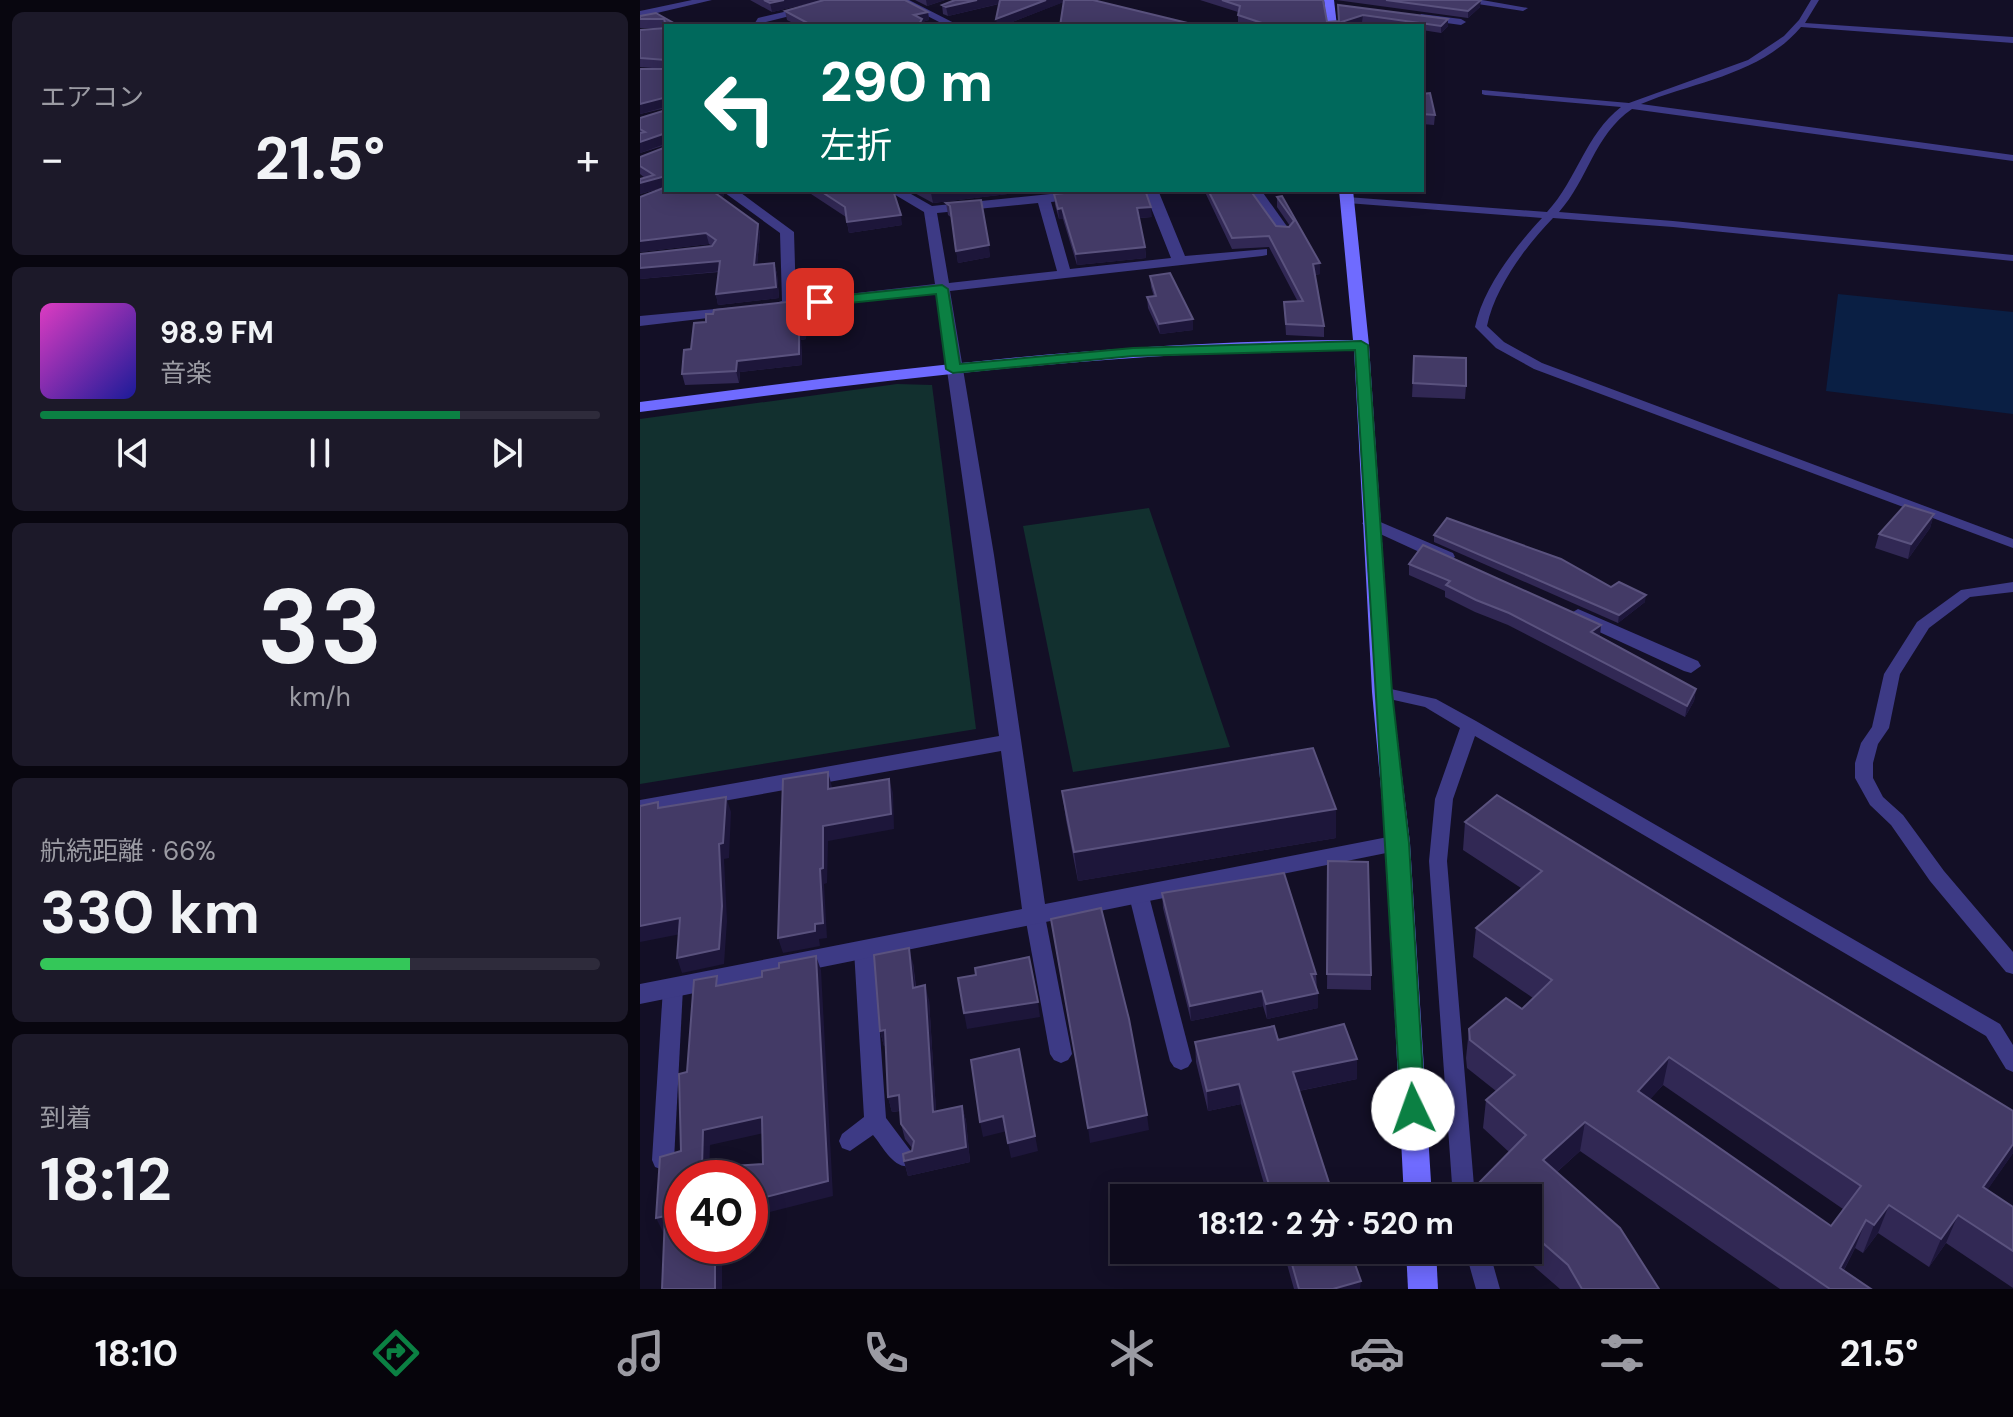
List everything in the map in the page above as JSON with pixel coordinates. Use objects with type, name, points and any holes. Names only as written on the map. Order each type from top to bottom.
[{"type":"street","points":[[640,14],[707,0]]},
{"type":"street","points":[[759,24],[762,20],[849,0]]},
{"type":"street","points":[[901,0],[951,24]]},
{"type":"street","points":[[1457,0],[1523,8]]},
{"type":"street","points":[[1332,24],[1329,2],[1344,7]]},
{"type":"street","points":[[927,12],[940,8]]},
{"type":"street","points":[[1402,14],[1461,22]]},
{"type":"street","points":[[731,192],[787,232],[789,305]]},
{"type":"street","points":[[898,192],[930,210],[1112,192]]},
{"type":"street","points":[[1152,192],[1180,262]]},
{"type":"street","points":[[1255,192],[1284,232]]},
{"type":"street","points":[[1347,195],[1361,345],[1382,692],[1398,843],[1417,1184]]},
{"type":"street","points":[[1044,200],[1065,275]]},
{"type":"street","points":[[930,210],[985,555],[1035,916]]},
{"type":"street","points":[[640,321],[1262,252]]},
{"type":"street","points":[[640,407],[953,369],[1133,352],[1361,345]]},
{"type":"street","points":[[1371,523],[1464,565]]},
{"type":"street","points":[[1563,609],[1691,666]]},
{"type":"street","points":[[640,808],[1009,742]]},
{"type":"street","points":[[640,994],[1398,843]]},
{"type":"street","points":[[1422,1264],[1423,1289]]},
{"type":"lane","points":[[1815,0],[1803,25],[1790,39],[1754,61],[1630,105],[1619,113],[1591,150],[1553,213],[1538,227],[1481,319],[1487,335],[1500,345],[1567,378],[2013,544]]},
{"type":"lane","points":[[1803,25],[2013,40]]},
{"type":"lane","points":[[1485,92],[1630,105],[2013,158]]},
{"type":"lane","points":[[1347,195],[2013,258]]},
{"type":"lane","points":[[2013,587],[1966,593],[1923,625],[1892,674],[1880,728],[1870,743],[1864,763],[1864,778],[1876,801],[1897,820],[1937,876],[2013,966]]},
{"type":"lane","points":[[1382,692],[1430,703],[1470,725],[1993,1030],[2013,1063]]},
{"type":"lane","points":[[1463,1184],[1438,861],[1444,799],[1470,725]]},
{"type":"lane","points":[[1139,896],[1181,1061]]},
{"type":"lane","points":[[1035,916],[1061,1054]]},
{"type":"lane","points":[[864,950],[875,1121],[905,1158]]},
{"type":"lane","points":[[663,1160],[673,988]]},
{"type":"lane","points":[[850,1141],[875,1121]]},
{"type":"lane","points":[[1481,1264],[1488,1289]]},
{"type":"green space","points":[[897,384],[932,385],[976,729],[640,784],[640,419]]},
{"type":"green space","points":[[1149,508],[1230,747],[1073,772],[1023,526]]},
{"type":"water","points":[[1838,294],[2013,312],[2013,414],[1826,391]]},
{"type":"building","points":[[824,0],[905,0],[928,12],[914,15],[922,19],[919,24],[809,24],[785,11]]},
{"type":"building","points":[[955,0],[977,0],[946,7],[942,5]]},
{"type":"building","points":[[1000,0],[1046,0],[996,19]]},
{"type":"building","points":[[1064,0],[1093,0],[1192,24],[1060,24]]},
{"type":"building","points":[[1222,0],[1323,0],[1327,22],[1339,21],[1338,5],[1448,19],[1441,26],[1363,15],[1335,24],[1265,24],[1238,15],[1240,6]]},
{"type":"building","points":[[1386,0],[1481,0],[1468,11]]},
{"type":"building","points":[[656,13],[675,24],[665,24],[664,19],[640,19],[640,16]]},
{"type":"building","points":[[664,28],[664,60],[640,58],[640,30]]},
{"type":"building","points":[[640,69],[664,69],[664,99],[640,104]]},
{"type":"building","points":[[1430,93],[1435,115],[1424,114],[1424,94]]},
{"type":"building","points":[[664,111],[664,135],[640,142],[640,133],[645,132],[640,129],[640,118]]},
{"type":"building","points":[[664,148],[664,177],[640,183],[640,179],[654,175],[640,166],[640,157]]},
{"type":"building","points":[[664,188],[664,192],[714,192],[758,224],[754,265],[774,263],[776,287],[716,294],[720,261],[640,268],[640,254],[712,246],[716,240],[706,233],[640,241],[640,197]]},
{"type":"building","points":[[822,192],[894,192],[901,215],[847,222],[845,207]]},
{"type":"building","points":[[1146,192],[1151,207],[1137,208],[1145,247],[1076,254],[1062,208],[1058,209],[1054,194]]},
{"type":"building","points":[[1209,192],[1251,192],[1276,226],[1289,227],[1294,221],[1277,197],[1282,196],[1320,263],[1313,264],[1324,326],[1286,324],[1284,302],[1303,301],[1269,236],[1232,238]]},
{"type":"building","points":[[981,200],[989,245],[956,251],[950,206],[946,203]]},
{"type":"building","points":[[1170,273],[1193,319],[1159,324],[1147,297],[1156,296],[1150,276]]},
{"type":"building","points":[[807,274],[806,288],[798,289],[797,275]]},
{"type":"building","points":[[805,300],[804,328],[799,329],[799,354],[737,361],[736,371],[682,374],[684,350],[691,349],[694,323],[706,322],[706,314],[713,314],[714,310]]},
{"type":"building","points":[[1414,356],[1466,358],[1466,386],[1413,383]]},
{"type":"building","points":[[1905,505],[1934,514],[1911,544],[1879,534]]},
{"type":"building","points":[[1447,518],[1561,559],[1611,587],[1619,582],[1646,595],[1619,615],[1434,535]]},
{"type":"building","points":[[1423,545],[1601,625],[1591,632],[1696,689],[1687,706],[1509,613],[1446,585],[1450,581],[1409,564]]},
{"type":"building","points":[[1313,748],[1336,809],[1074,852],[1062,791]]},
{"type":"building","points":[[828,772],[828,789],[889,779],[891,814],[823,826],[823,868],[820,869],[823,923],[815,924],[815,931],[778,938],[783,779]]},
{"type":"building","points":[[1497,795],[2013,1111],[2013,1144],[1983,1187],[2013,1207],[2013,1251],[1958,1215],[1941,1239],[1889,1205],[1874,1225],[1866,1220],[1840,1268],[1871,1289],[1830,1289],[1585,1122],[1543,1160],[1620,1228],[1659,1289],[1582,1289],[1568,1265],[1542,1242],[1542,1184],[1478,1184],[1526,1135],[1486,1100],[1515,1075],[1470,1040],[1469,1029],[1506,998],[1522,1009],[1552,980],[1476,928],[1542,871],[1465,822]],"holes":[[[1669,1057],[1861,1186],[1831,1226],[1638,1091]]]},
{"type":"building","points":[[726,797],[723,843],[719,844],[722,906],[719,949],[677,958],[680,918],[640,926],[640,806],[658,802],[658,808]]},
{"type":"building","points":[[1328,861],[1368,862],[1371,975],[1327,974]]},
{"type":"building","points":[[1284,873],[1316,974],[1311,974],[1318,993],[1266,1004],[1262,991],[1190,1006],[1162,893]]},
{"type":"building","points":[[1101,908],[1129,1019],[1147,1115],[1088,1128],[1051,919]]},
{"type":"building","points":[[909,948],[913,988],[925,985],[933,1112],[962,1106],[966,1147],[904,1161],[903,1154],[912,1151],[914,1141],[901,1124],[899,1095],[888,1097],[885,1030],[880,1031],[874,955]]},
{"type":"building","points":[[816,956],[828,1181],[768,1196],[768,1160],[763,1160],[762,1117],[703,1130],[702,1160],[664,1160],[664,1216],[656,1218],[660,1157],[681,1151],[679,1074],[687,1072],[694,980],[717,976],[716,986],[762,977],[762,971],[779,968],[779,963]]},
{"type":"building","points":[[1029,957],[1038,1002],[964,1013],[958,978],[976,975],[975,968]]},
{"type":"building","points":[[1344,1024],[1357,1059],[1293,1072],[1329,1184],[1269,1184],[1239,1084],[1207,1091],[1195,1042],[1274,1026],[1278,1040]]},
{"type":"building","points":[[1019,1049],[1035,1136],[1008,1143],[1003,1116],[980,1122],[971,1060]]},
{"type":"building","points":[[664,1240],[664,1264],[715,1264],[715,1289],[662,1289]]},
{"type":"building","points":[[1292,1264],[1355,1264],[1361,1281],[1333,1289],[1299,1289]]},
{"type":"route","points":[[820,302],[942,289],[953,369],[1133,352],[1361,345],[1382,692],[1398,843],[1413,1109]]}]
